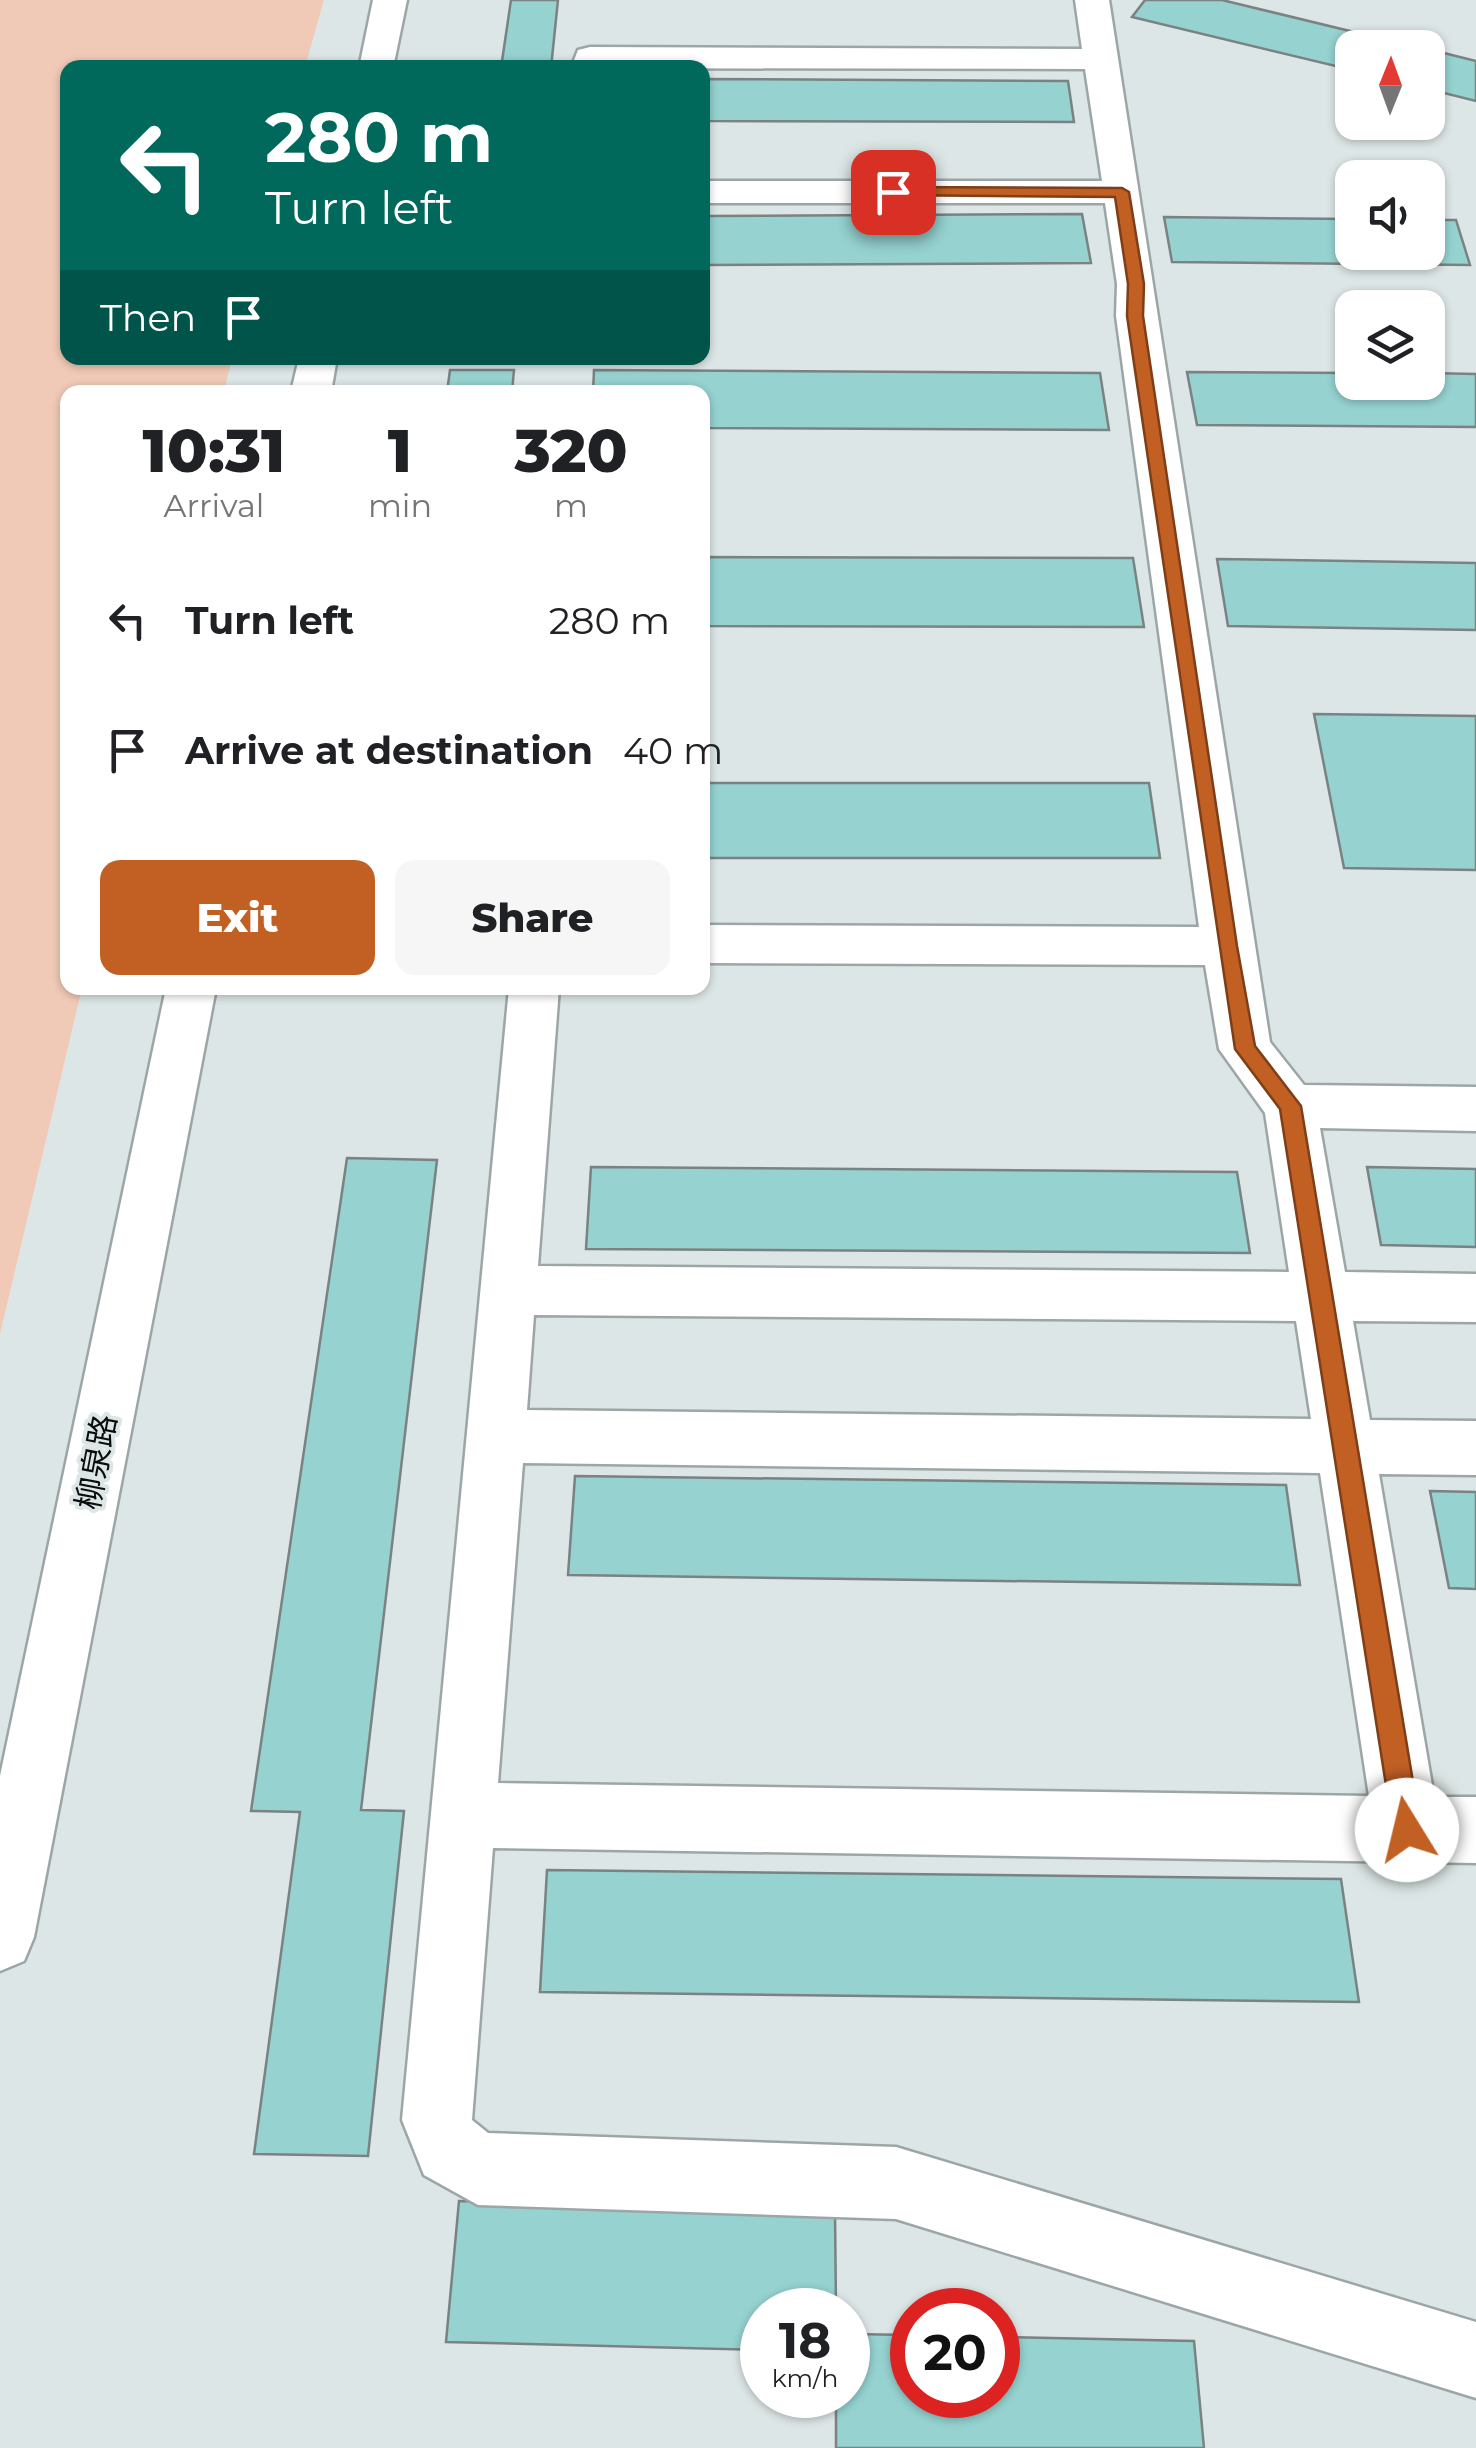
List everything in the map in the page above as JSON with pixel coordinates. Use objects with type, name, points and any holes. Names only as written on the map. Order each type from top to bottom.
[{"type":"street","points":[[378,60],[390,0]]},
{"type":"street","points":[[1092,0],[1136,284],[1138,336],[1227,946],[1245,1049],[1290,1106],[1407,1830]]},
{"type":"street","points":[[589,60],[1101,59]]},
{"type":"street","points":[[710,192],[1122,192]]},
{"type":"street","points":[[710,944],[1227,946]]},
{"type":"street","name":"柳泉路","points":[[0,1937],[190,995]]},
{"type":"street","points":[[533,995],[437,2120],[449,2150],[478,2169],[896,2183],[1476,2360]]},
{"type":"street","points":[[1290,1106],[1476,1109]]},
{"type":"street","points":[[509,1290],[1476,1298]]},
{"type":"street","points":[[497,1436],[1476,1448]]},
{"type":"street","points":[[466,1815],[1476,1830]]},
{"type":"shaded area","points":[[0,0],[324,0],[307,60],[60,60],[60,365],[230,365],[226,385],[60,385],[60,995],[80,995],[0,1334]]},
{"type":"building","points":[[511,0],[558,0],[552,60],[502,60]]},
{"type":"building","points":[[1145,0],[1222,0],[1346,30],[1335,30],[1335,66],[1132,17]]},
{"type":"building","points":[[1445,53],[1476,61],[1476,101],[1445,93]]},
{"type":"building","points":[[710,79],[1068,81],[1074,122],[710,121]]},
{"type":"building","points":[[1082,214],[1091,263],[710,265],[710,216]]},
{"type":"building","points":[[1164,217],[1335,219],[1335,264],[1172,262]]},
{"type":"building","points":[[1445,220],[1456,220],[1470,265],[1445,265]]},
{"type":"building","points":[[450,370],[514,370],[513,385],[448,385]]},
{"type":"building","points":[[594,370],[1100,373],[1109,430],[710,428],[710,385],[593,385]]},
{"type":"building","points":[[1187,372],[1335,373],[1335,400],[1445,400],[1445,373],[1476,374],[1476,427],[1197,425]]},
{"type":"building","points":[[710,557],[1133,558],[1144,627],[710,626]]},
{"type":"building","points":[[1217,559],[1476,563],[1476,630],[1228,626]]},
{"type":"building","points":[[1314,714],[1476,716],[1476,870],[1344,868]]},
{"type":"building","points":[[710,783],[1149,783],[1160,858],[710,858]]},
{"type":"building","points":[[347,1158],[437,1160],[361,1810],[404,1811],[368,2156],[254,2154],[300,1812],[251,1811]]},
{"type":"building","points":[[591,1167],[1237,1172],[1250,1253],[586,1249]]},
{"type":"building","points":[[1367,1167],[1476,1169],[1476,1247],[1381,1245]]},
{"type":"building","points":[[575,1476],[1286,1485],[1300,1585],[568,1575]]},
{"type":"building","points":[[1430,1491],[1476,1492],[1476,1589],[1449,1588]]},
{"type":"building","points":[[547,1870],[1341,1879],[1359,2002],[540,1992]]},
{"type":"building","points":[[459,2201],[835,2210],[836,2288],[740,2288],[740,2349],[446,2342]]},
{"type":"building","points":[[870,2334],[890,2335],[890,2418],[1020,2418],[1020,2337],[1194,2341],[1204,2448],[836,2448],[836,2418],[870,2418]]},
{"type":"route","points":[[893,192],[1122,192],[1136,284],[1135,316],[1227,946],[1245,1049],[1290,1106],[1407,1830]]}]
